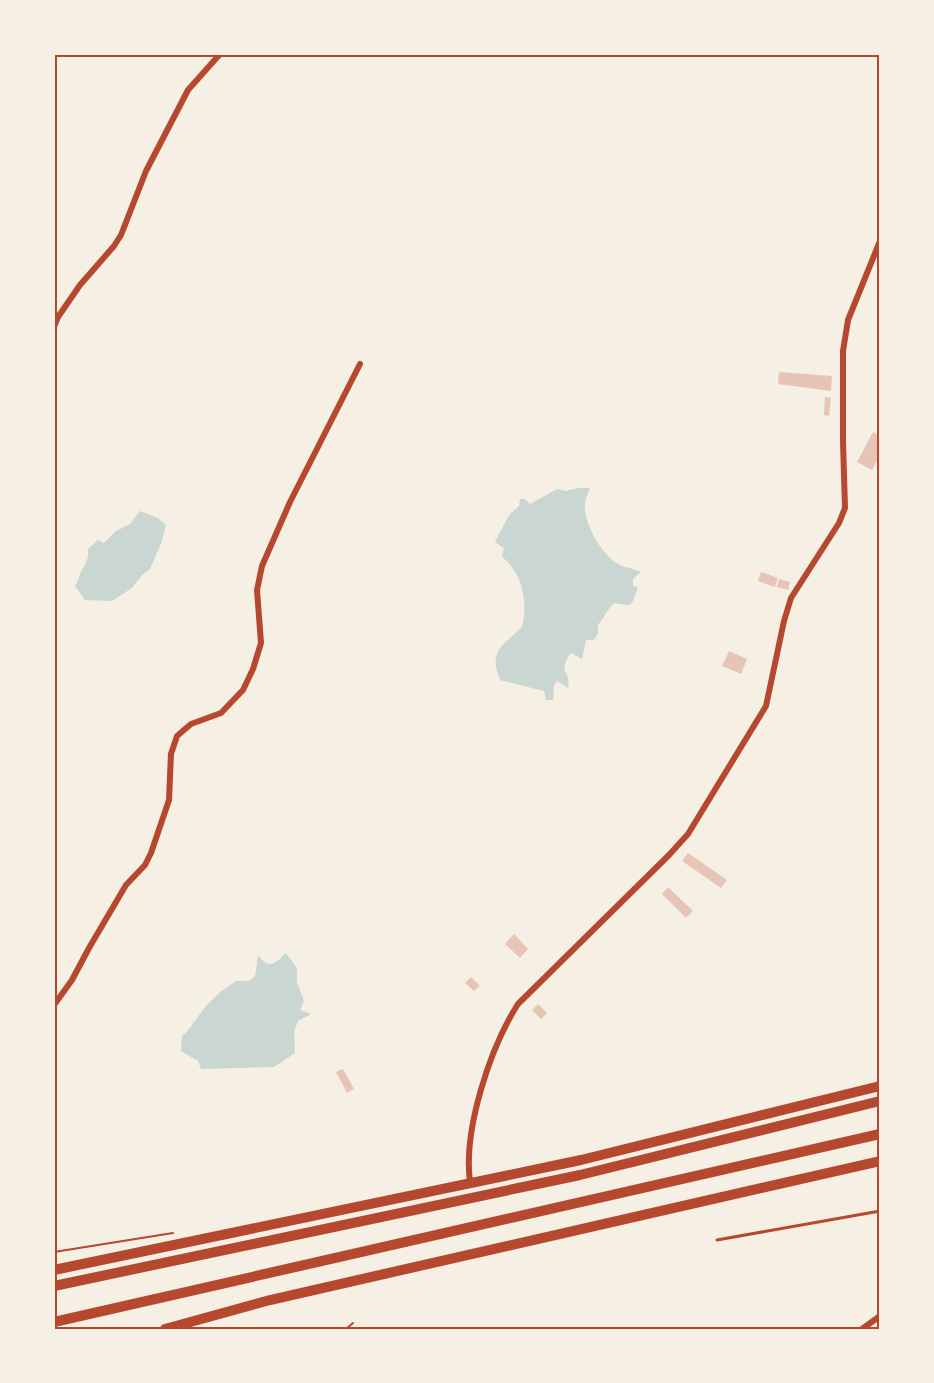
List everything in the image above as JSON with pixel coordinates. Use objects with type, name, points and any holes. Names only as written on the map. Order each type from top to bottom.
[{"type":"highway","points":[[54,1270],[581,1160],[880,1086]]},
{"type":"highway","points":[[54,1286],[580,1175],[880,1101]]},
{"type":"highway","points":[[54,1322],[880,1134]]},
{"type":"highway","points":[[165,1329],[270,1300],[880,1161]]},
{"type":"street","points":[[54,327],[58,317],[80,285],[121,235],[147,171],[178,108],[188,90],[220,54]]},
{"type":"street","points":[[470,1182],[469,1151],[478,1101],[493,1052],[506,1023],[518,1004],[688,834],[766,706],[791,598],[839,523],[845,508],[843,351],[848,320],[880,241]]},
{"type":"street","points":[[54,1005],[72,980],[126,885],[145,865],[152,853],[169,800],[171,754],[177,736],[191,724],[221,713],[243,690],[261,644],[257,590],[262,566],[286,511],[360,364]]},
{"type":"street","points":[[868,1328],[880,1316]]},
{"type":"lane","points":[[717,1240],[880,1211]]},
{"type":"path","points":[[54,1252],[180,1232]]},
{"type":"path","points":[[346,1329],[353,1323]]},
{"type":"shaded area","points":[[590,488],[585,502],[586,514],[591,531],[606,554],[618,564],[641,572],[633,579],[633,586],[638,588],[632,603],[629,605],[614,603],[598,625],[598,633],[594,640],[586,640],[582,659],[571,653],[567,660],[565,669],[569,682],[568,688],[557,681],[554,686],[553,700],[546,700],[544,691],[500,680],[496,662],[497,655],[499,649],[522,627],[524,599],[515,571],[502,557],[504,548],[495,542],[509,515],[519,506],[520,499],[525,499],[530,504],[557,489],[566,491]]},
{"type":"shaded area","points":[[140,511],[158,518],[166,525],[150,569],[132,588],[112,601],[85,600],[75,586],[87,561],[88,549],[98,540],[104,543],[116,531],[130,524]]},
{"type":"shaded area","points":[[286,953],[297,968],[297,982],[304,1001],[300,1010],[311,1014],[298,1021],[294,1032],[295,1053],[274,1067],[201,1069],[198,1061],[181,1051],[182,1036],[219,993],[236,981],[249,981],[255,976],[258,955],[265,963],[272,964]]},
{"type":"building","points":[[779,372],[832,376],[831,391],[778,384]]},
{"type":"building","points":[[825,397],[831,398],[829,416],[824,415]]},
{"type":"building","points":[[873,432],[880,436],[880,455],[872,470],[857,462]]},
{"type":"building","points":[[761,572],[778,578],[775,587],[758,581]]},
{"type":"building","points":[[779,579],[790,582],[788,590],[777,587]]},
{"type":"building","points":[[729,651],[747,659],[741,674],[722,666]]},
{"type":"building","points":[[688,853],[727,880],[721,888],[682,861]]},
{"type":"building","points":[[668,887],[693,911],[686,918],[662,894]]},
{"type":"building","points":[[514,934],[528,949],[520,958],[505,944]]},
{"type":"building","points":[[471,977],[480,986],[474,991],[465,983]]},
{"type":"building","points":[[538,1004],[547,1013],[541,1019],[532,1010]]},
{"type":"building","points":[[343,1069],[354,1089],[347,1093],[336,1072]]}]
